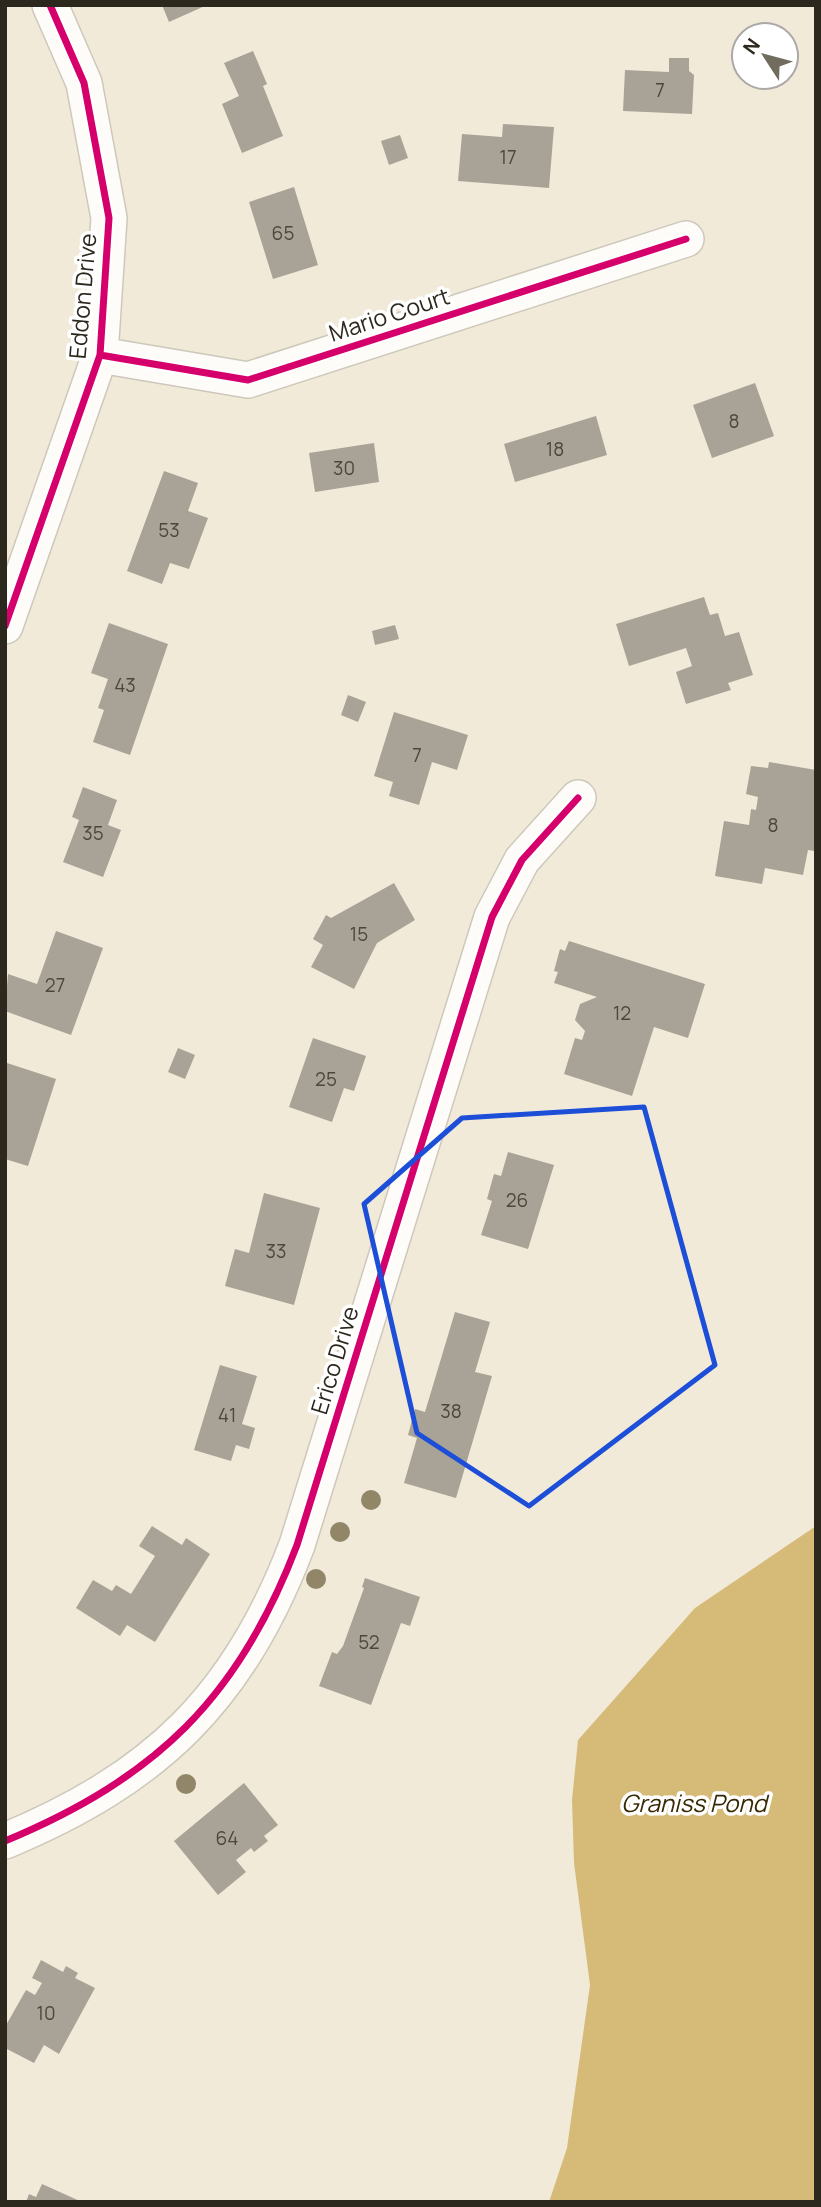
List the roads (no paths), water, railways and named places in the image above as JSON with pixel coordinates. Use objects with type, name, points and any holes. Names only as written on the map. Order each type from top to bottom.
[{"type":"street","name":"Eddon Drive","points":[[5,626],[14,574],[100,355],[108,218],[83,83],[50,5]]},
{"type":"street","name":"Mario Court","points":[[100,355],[248,380],[686,239]]},
{"type":"street","name":"Erico Drive","points":[[5,1841],[103,1793],[160,1752],[196,1718],[228,1680],[258,1634],[298,1545],[492,917],[522,860],[578,798]]},
{"type":"water","name":"Graniss Pond","points":[[816,1526],[816,2202],[549,2202],[567,2148],[590,1985],[574,1863],[572,1800],[578,1740],[695,1608]]}]
